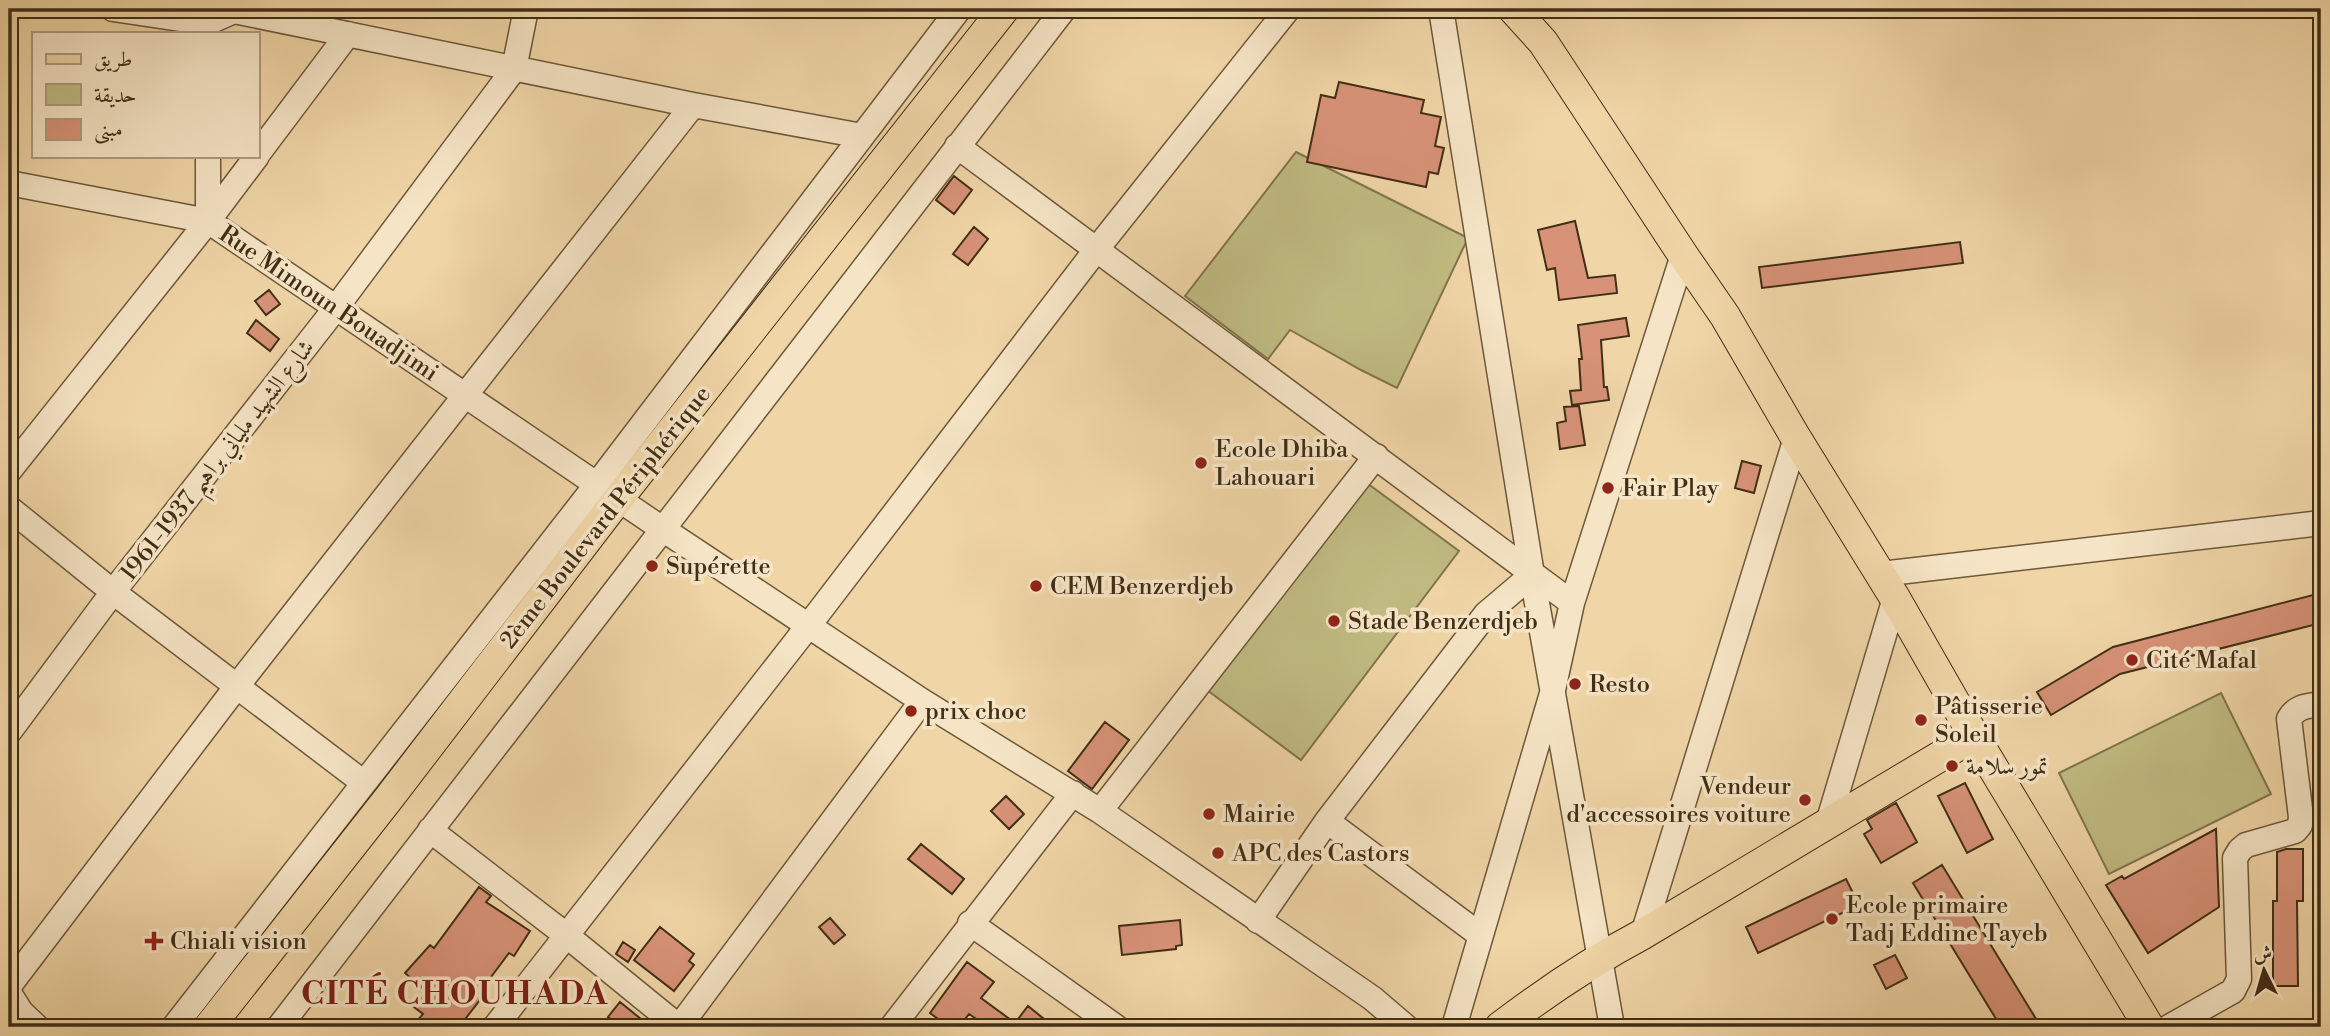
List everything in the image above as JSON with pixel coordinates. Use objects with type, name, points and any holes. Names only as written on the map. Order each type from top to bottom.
[{"type":"main road","name":"2ème Boulevard Périphérique","points":[[209,1027],[398,787],[617,497],[1004,9]]},
{"type":"main road","name":"2ème Boulevard Périphérique","points":[[234,1027],[617,497],[1024,9]]},
{"type":"main road","points":[[1513,9],[1543,42],[1726,316],[1796,438],[1888,586],[1974,736],[2149,1027]]},
{"type":"main road","points":[[1500,1027],[1600,957],[1974,736]]},
{"type":"street","points":[[113,9],[207,28],[234,11],[693,105],[862,136]]},
{"type":"street","name":"شارع الشهيد ملياني براهيم 1937-1961","points":[[9,732],[113,592],[335,309],[514,69],[526,9]]},
{"type":"street","points":[[174,1027],[364,783],[617,497],[862,136],[959,9]]},
{"type":"street","points":[[279,1027],[1063,9]]},
{"type":"street","points":[[495,1027],[809,625],[1096,250],[1288,9]]},
{"type":"street","points":[[1441,9],[1532,575],[1612,1027]]},
{"type":"street","points":[[259,152],[348,34]]},
{"type":"street","points":[[9,986],[237,686],[693,105]]},
{"type":"street","points":[[957,146],[1572,603]]},
{"type":"street","points":[[208,158],[208,221]]},
{"type":"street","points":[[9,471],[208,221],[255,158]]},
{"type":"street","name":"Rue Mimoun Bouadjimi","points":[[14,191],[208,221],[335,309],[922,701],[1100,811],[1372,998],[1406,1027]]},
{"type":"street","points":[[1454,1027],[1552,690],[1572,603],[1683,255]]},
{"type":"street","points":[[1643,934],[1796,438]]},
{"type":"street","points":[[1100,811],[1377,456]]},
{"type":"street","points":[[9,508],[113,592],[364,783]]},
{"type":"street","points":[[1828,823],[1888,586],[2321,523]]},
{"type":"street","points":[[1258,921],[1327,821],[1486,614],[1532,575]]},
{"type":"street","points":[[430,831],[679,1027],[922,701]]},
{"type":"street","points":[[2169,1027],[2233,991],[2237,985],[2235,858],[2246,845],[2295,831],[2300,825],[2289,719],[2293,712],[2301,707],[2321,704]]},
{"type":"street","points":[[892,1027],[1073,793]]},
{"type":"street","points":[[1327,821],[1480,935]]},
{"type":"street","points":[[971,923],[1105,1024]]},
{"type":"green space","points":[[1296,152],[1468,238],[1397,388],[1290,330],[1268,359],[1185,296]]},
{"type":"green space","name":"Stade Benzerdjeb","points":[[1367,483],[1459,551],[1301,760],[1207,690]]},
{"type":"green space","points":[[2221,693],[2271,794],[2109,874],[2059,773]]},
{"type":"building","points":[[1339,82],[1424,100],[1421,113],[1441,117],[1435,146],[1444,148],[1438,174],[1429,172],[1426,187],[1307,162],[1321,95],[1335,98]]},
{"type":"building","points":[[954,176],[972,190],[954,214],[936,200]]},
{"type":"building","points":[[1575,221],[1588,278],[1615,275],[1617,293],[1559,300],[1555,268],[1547,270],[1538,230]]},
{"type":"building","points":[[974,227],[988,239],[968,265],[953,254]]},
{"type":"building","points":[[1960,242],[1963,263],[1762,288],[1759,267]]},
{"type":"building","points":[[269,290],[280,304],[266,315],[255,301]]},
{"type":"building","points":[[1626,318],[1629,336],[1601,340],[1604,387],[1607,387],[1609,400],[1572,405],[1570,391],[1581,390],[1579,359],[1582,359],[1578,325]]},
{"type":"building","points":[[256,320],[279,339],[270,351],[247,333]]},
{"type":"building","points":[[1579,406],[1585,445],[1560,449],[1557,423],[1566,421],[1564,407]]},
{"type":"building","points":[[1742,461],[1761,466],[1754,493],[1735,488]]},
{"type":"building","name":"Cité Mafal","points":[[2321,593],[2321,623],[2120,674],[2051,715],[2037,692],[2113,647]]},
{"type":"building","points":[[1105,722],[1129,740],[1092,789],[1068,771]]},
{"type":"building","points":[[1965,783],[1993,839],[1967,853],[1938,796]]},
{"type":"building","points":[[1006,796],[1024,814],[1009,829],[991,811]]},
{"type":"building","points":[[1896,803],[1917,842],[1881,863],[1864,834],[1872,829],[1867,820]]},
{"type":"building","points":[[2216,829],[2219,907],[2148,953],[2106,885],[2122,876],[2124,879]]},
{"type":"building","points":[[921,844],[964,879],[952,894],[908,859]]},
{"type":"building","points":[[2303,849],[2303,901],[2297,901],[2298,986],[2273,986],[2273,901],[2277,901],[2277,852]]},
{"type":"building","points":[[1942,865],[2041,1027],[2001,1027],[1913,883]]},
{"type":"building","points":[[1846,879],[1859,905],[1758,953],[1746,927]]},
{"type":"building","points":[[479,887],[491,896],[486,902],[530,931],[514,956],[509,953],[479,993],[483,996],[459,1027],[412,1027],[423,1014],[414,1007],[427,992],[405,973],[430,945],[434,948]]},
{"type":"building","points":[[830,918],[845,935],[834,944],[819,927]]},
{"type":"building","points":[[1180,920],[1182,945],[1176,946],[1176,949],[1122,955],[1119,926]]},
{"type":"building","points":[[660,927],[694,954],[689,961],[694,965],[674,991],[634,960]]},
{"type":"building","points":[[623,942],[635,950],[628,962],[616,954]]},
{"type":"building","points":[[1895,955],[1907,978],[1886,989],[1874,965]]},
{"type":"building","points":[[967,962],[994,982],[981,998],[1015,1023],[1028,1006],[1054,1027],[988,1027],[969,1014],[959,1027],[949,1027],[930,1013]]},
{"type":"building","points":[[620,1002],[641,1019],[634,1027],[622,1027],[608,1017]]},
{"type":"place","name":"Ecole Dhiba Lahouari","points":[[1201,463]]},
{"type":"place","name":"Fair Play","points":[[1608,488]]},
{"type":"place","name":"Supérette","points":[[652,566]]},
{"type":"place","name":"CEM Benzerdjeb","points":[[1036,586]]},
{"type":"place","name":"Stade Benzerdjeb","points":[[1334,621]]},
{"type":"place","name":"Cité Mafal","points":[[2132,660]]},
{"type":"place","name":"Resto","points":[[1575,684]]},
{"type":"place","name":"prix choc","points":[[911,711]]},
{"type":"place","name":"Pâtisserie Soleil","points":[[1921,720]]},
{"type":"place","name":"تمور سلامة","points":[[1952,766]]},
{"type":"place","name":"Vendeur d'accessoires voiture","points":[[1805,800]]},
{"type":"place","name":"Mairie","points":[[1209,814]]},
{"type":"place","name":"APC des Castors","points":[[1218,853]]},
{"type":"place","name":"Ecole primaire Tadj Eddine Tayeb","points":[[1832,919]]},
{"type":"place","name":"Chiali vision","points":[[154,941]]},
{"type":"district","name":"CITÉ CHOUHADA","points":[[455,993]]}]
